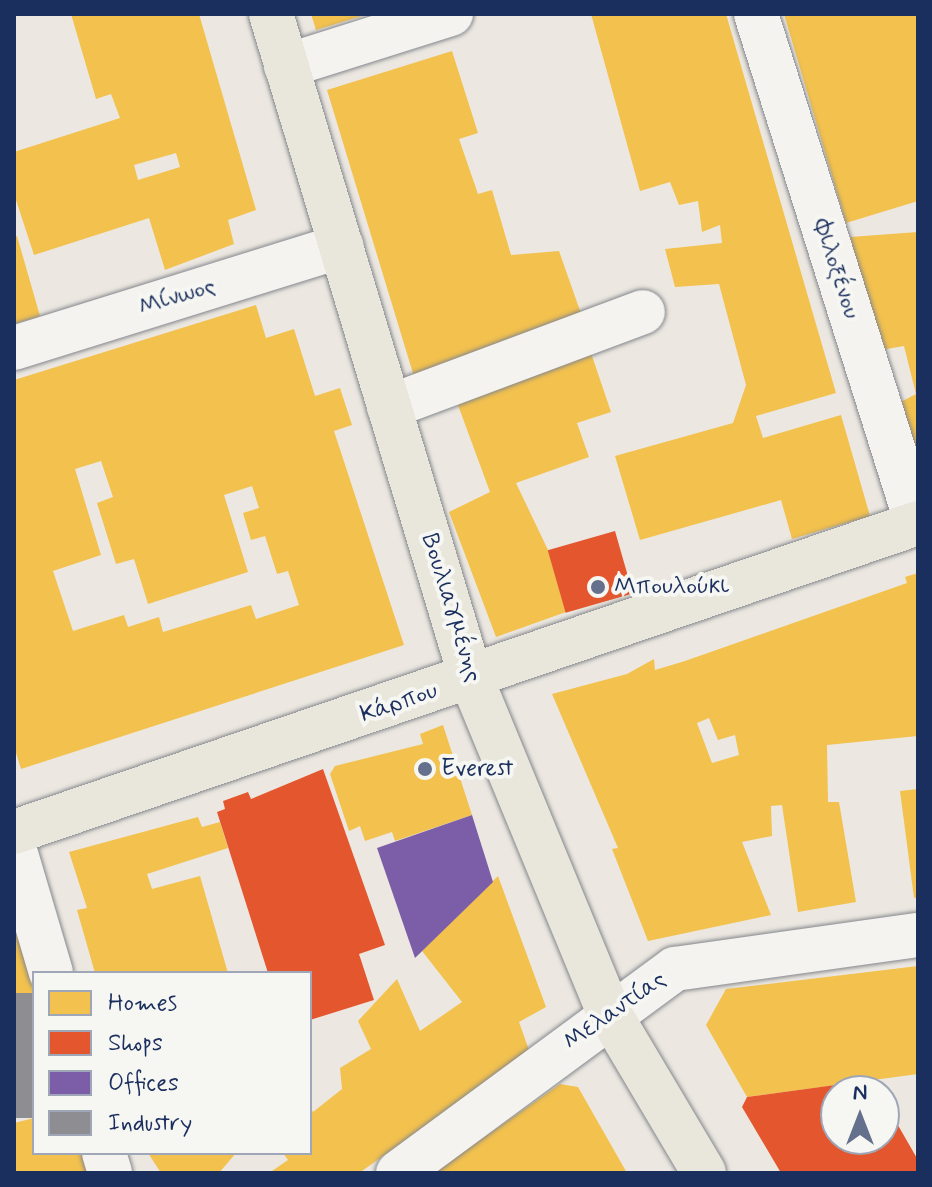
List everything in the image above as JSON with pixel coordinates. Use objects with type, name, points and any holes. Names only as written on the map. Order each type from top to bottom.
[{"type":"main road","name":"Βουλιαγμένης","points":[[271,14],[471,678],[608,1011],[704,1173]]},
{"type":"main road","name":"Κάρπου","points":[[14,832],[917,524]]},
{"type":"street","points":[[286,66],[451,14]]},
{"type":"street","name":"Φιλοξένου","points":[[756,14],[917,524]]},
{"type":"street","name":"Μίνωος","points":[[14,348],[341,246]]},
{"type":"street","points":[[389,407],[643,312]]},
{"type":"street","points":[[14,847],[50,971]]},
{"type":"street","name":"Μελαντίας","points":[[398,1173],[608,1011],[675,969],[918,935]]},
{"type":"building: Homes","points":[[71,14],[199,14],[256,210],[228,220],[234,244],[165,270],[149,218],[34,255],[14,194],[14,152],[120,118],[111,94],[96,99]],"holes":[[[176,153],[180,167],[138,180],[134,165]]]},
{"type":"building: Homes","points":[[311,14],[365,14],[365,15],[316,30]]},
{"type":"building: Homes","points":[[591,14],[726,14],[836,393],[756,416],[763,438],[841,415],[870,516],[792,539],[781,500],[640,540],[615,456],[733,423],[746,385],[719,284],[675,287],[665,249],[722,243],[720,225],[702,232],[698,201],[679,205],[670,182],[640,191]]},
{"type":"building: Homes","points":[[784,14],[918,14],[918,201],[846,223]]},
{"type":"building: Homes","points":[[452,51],[478,133],[459,139],[478,194],[492,190],[511,255],[559,251],[584,322],[415,380],[327,90]]},
{"type":"building: Homes","points":[[918,232],[918,474],[895,405],[916,394],[904,346],[881,350],[850,237]]},
{"type":"building: Homes","points":[[17,236],[40,316],[14,324],[14,237]]},
{"type":"building: Homes","points":[[256,305],[266,338],[294,329],[315,396],[340,388],[352,425],[334,431],[404,645],[21,769],[14,746],[14,380]],"holes":[[[101,461],[113,497],[97,503],[116,564],[134,559],[148,604],[248,572],[224,495],[252,486],[259,508],[243,513],[251,540],[265,536],[277,574],[288,571],[299,605],[256,619],[251,605],[163,632],[159,617],[128,627],[124,615],[73,631],[53,571],[101,555],[75,469]]]},
{"type":"building: Homes","points":[[589,347],[611,412],[577,423],[589,457],[516,483],[548,550],[566,612],[496,637],[449,512],[490,492],[455,397]]},
{"type":"building: Homes","points":[[918,573],[918,736],[827,745],[828,802],[839,802],[856,902],[798,912],[782,805],[771,806],[772,836],[742,842],[771,915],[648,941],[612,849],[618,848],[552,694],[627,674],[654,659],[655,670],[685,661],[907,583],[905,577]],"holes":[[[709,718],[718,740],[735,735],[739,755],[712,763],[697,723]]]},
{"type":"building: Homes","points":[[443,725],[472,815],[395,841],[392,832],[365,841],[360,826],[349,831],[330,774],[335,766],[423,744],[420,734]]},
{"type":"building: Homes","points":[[918,789],[918,897],[914,898],[900,791]]},
{"type":"building: Homes","points":[[198,817],[202,827],[220,822],[228,848],[147,874],[152,889],[200,876],[227,971],[94,971],[77,910],[87,908],[69,852]]},
{"type":"building: Homes","points":[[498,876],[546,1007],[519,1022],[530,1053],[359,1173],[269,1173],[288,1160],[284,1155],[312,1155],[312,1110],[342,1089],[340,1068],[371,1049],[358,1021],[397,979],[420,1031],[462,1002],[422,951]]},
{"type":"building: Homes","points":[[14,896],[32,994],[14,999]]},
{"type":"building: Homes","points":[[918,966],[918,1074],[820,1075],[820,1087],[747,1097],[706,1025],[726,989]]},
{"type":"building: Homes","points":[[560,1084],[578,1087],[627,1173],[433,1173]]},
{"type":"building: Homes","points":[[32,1118],[32,1155],[90,1155],[95,1173],[14,1173],[14,1123]]},
{"type":"building: Homes","points":[[149,1155],[234,1155],[219,1173],[161,1173]]},
{"type":"building: Shops","points":[[615,531],[633,593],[566,613],[548,550]]},
{"type":"building: Shops","points":[[323,769],[385,945],[359,954],[374,1000],[312,1019],[312,971],[267,971],[217,812],[225,809],[223,801],[248,792],[251,799]]},
{"type":"building: Shops","points":[[820,1087],[820,1155],[900,1155],[900,1129],[918,1160],[918,1173],[781,1173],[742,1107],[747,1097]]},
{"type":"building: Offices","points":[[472,815],[493,882],[415,958],[377,848]]},
{"type":"building: Industry","points":[[14,993],[32,993],[32,1118],[14,1118]]},
{"type":"place","name":"Μπουλούκι","points":[[598,587]]},
{"type":"place","name":"Everest","points":[[425,769]]}]
